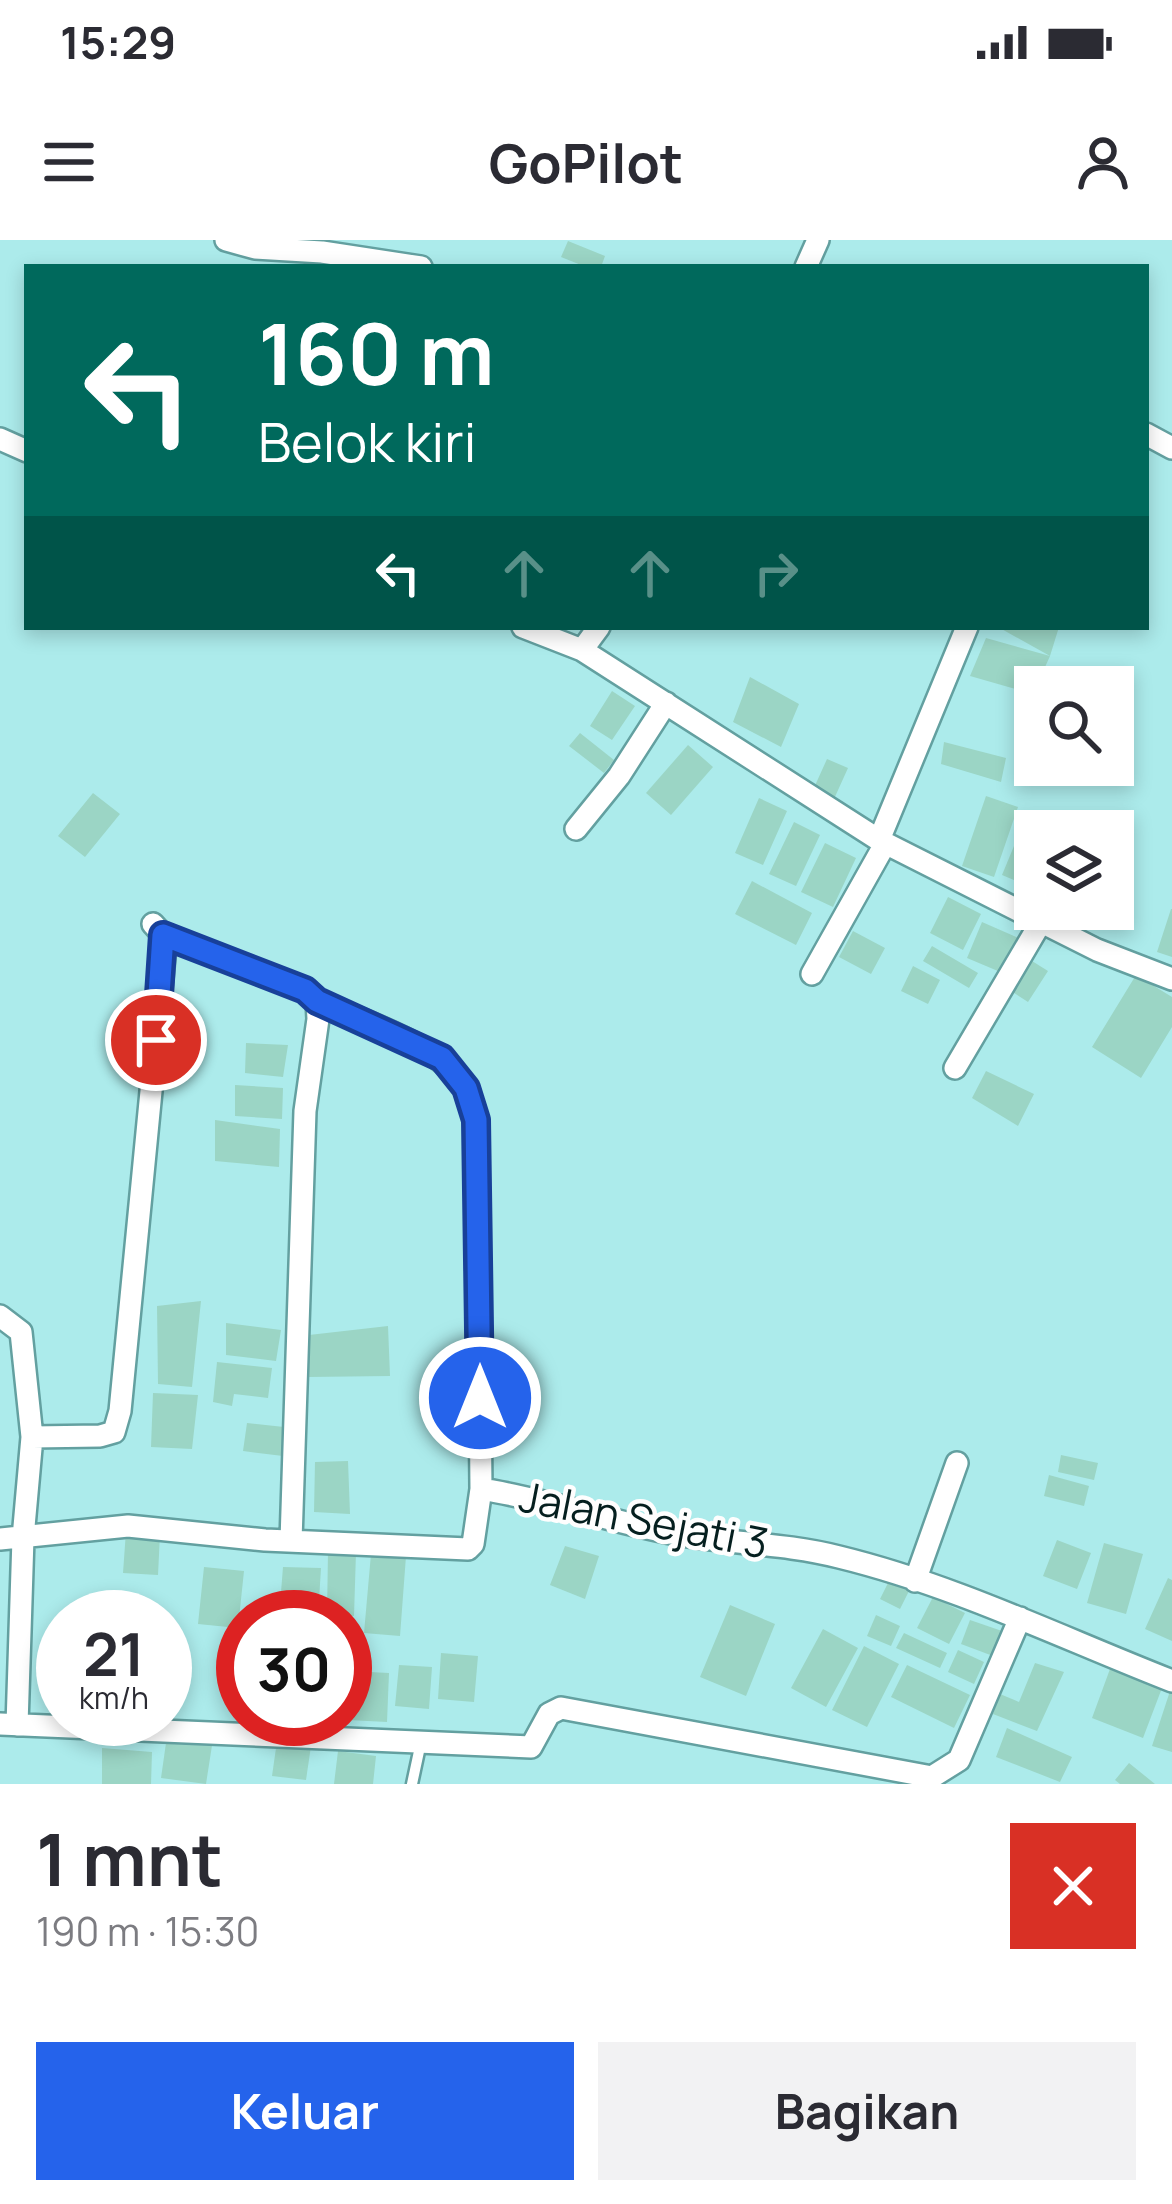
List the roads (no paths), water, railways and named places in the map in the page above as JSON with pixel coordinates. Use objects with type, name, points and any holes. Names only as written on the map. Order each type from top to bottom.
[{"type":"street","points":[[226,240],[255,248],[401,264]]},
{"type":"street","points":[[531,630],[582,650],[882,842],[1014,908]]},
{"type":"street","points":[[582,650],[596,630]]},
{"type":"street","points":[[812,974],[882,842],[966,630]]},
{"type":"street","points":[[576,829],[619,776],[666,703]]},
{"type":"street","points":[[32,1437],[114,1432],[120,1411],[165,946],[158,929],[305,990],[317,1001],[442,1058],[466,1088],[476,1120],[478,1170],[481,1489]]},
{"type":"street","points":[[955,1067],[1036,930]]},
{"type":"street","points":[[1057,930],[1172,979]]},
{"type":"street","points":[[291,1541],[305,1111],[317,1001]]},
{"type":"street","points":[[0,1316],[21,1332],[32,1437],[12,1538],[8,1725],[531,1747],[549,1714],[561,1708],[932,1777],[958,1760],[1020,1618]]},
{"type":"street","points":[[915,1581],[957,1463]]},
{"type":"street","name":"Jalan Sejati 3","points":[[12,1538],[128,1526],[291,1541],[468,1549],[474,1540],[481,1489],[524,1495],[679,1534],[791,1546],[843,1558],[1020,1618],[1172,1682]]},
{"type":"lane","points":[[412,1784],[421,1742]]}]
